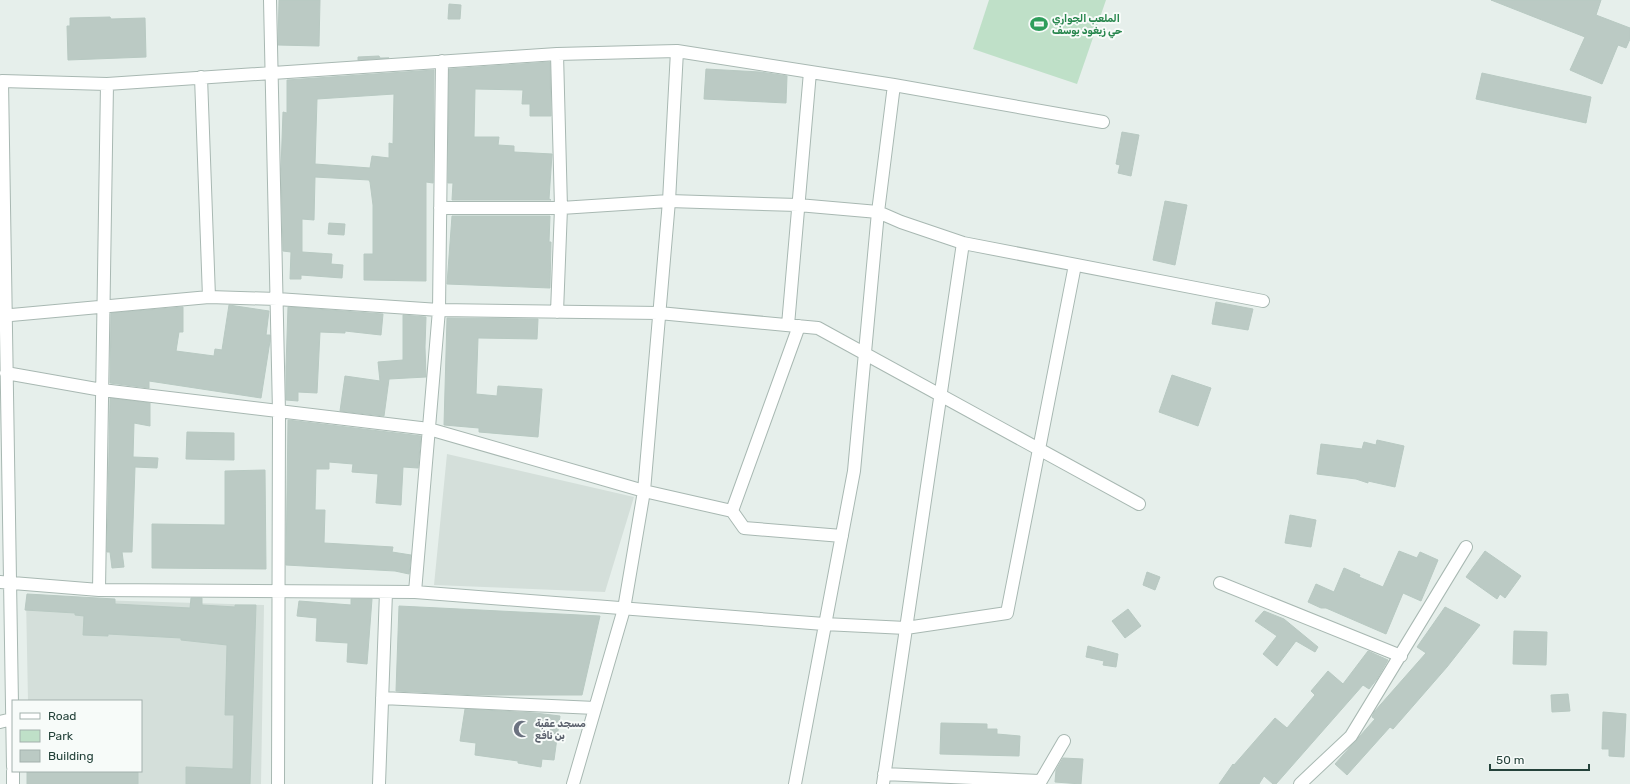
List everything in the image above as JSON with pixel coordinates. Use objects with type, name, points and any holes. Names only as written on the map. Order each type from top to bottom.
[{"type":"street","points":[[270,0],[270,72],[278,299],[278,784]]},
{"type":"street","points":[[573,784],[624,609],[644,490],[669,201],[677,51]]},
{"type":"street","points":[[0,722],[12,719],[5,582],[3,402],[6,373],[2,316],[2,81],[107,84],[557,54],[677,51],[894,85],[1104,122]]},
{"type":"street","points":[[557,54],[561,208],[557,312]]},
{"type":"street","points":[[415,592],[439,310],[442,61]]},
{"type":"street","points":[[732,511],[794,325],[798,205],[810,72]]},
{"type":"street","points":[[201,77],[209,297]]},
{"type":"street","points":[[100,590],[107,84]]},
{"type":"street","points":[[795,784],[854,471],[878,212],[894,85]]},
{"type":"street","points":[[440,208],[561,208],[669,201],[798,205],[878,212],[901,222],[963,243],[1263,301]]},
{"type":"street","points":[[963,243],[884,779],[1040,783],[1064,741]]},
{"type":"street","points":[[5,582],[100,590],[415,592],[824,624],[906,628],[1007,613],[1074,265]]},
{"type":"street","points":[[2,316],[103,308],[209,297],[278,299],[439,310],[659,313],[818,328],[1139,504]]},
{"type":"street","points":[[6,373],[102,390],[429,429],[644,490],[732,511],[744,528],[842,536]]},
{"type":"street","points":[[1300,784],[1351,736],[1466,547]]},
{"type":"street","points":[[1220,583],[1401,656]]},
{"type":"street","points":[[378,784],[386,592]]},
{"type":"street","points":[[382,698],[595,708]]},
{"type":"street","points":[[13,772],[13,784]]},
{"type":"shaded area","points":[[447,454],[634,497],[605,592],[434,585]]},
{"type":"shaded area","points":[[26,598],[264,605],[261,784],[29,784],[29,772],[142,772],[142,700],[28,700]]},
{"type":"green space","name":"الملعب الجواري حي زيغود يوسف","points":[[989,0],[1106,0],[1077,84],[973,49]]},
{"type":"building","points":[[279,0],[320,0],[319,46],[278,45]]},
{"type":"building","points":[[1491,0],[1601,0],[1596,15],[1630,28],[1630,39],[1626,48],[1618,45],[1602,84],[1570,70],[1585,37]]},
{"type":"building","points":[[449,4],[461,5],[460,19],[448,19]]},
{"type":"building","points":[[110,17],[111,19],[145,18],[146,57],[68,60],[67,26],[70,26],[70,18]]},
{"type":"building","points":[[379,56],[380,58],[389,58],[358,60],[358,57]]},
{"type":"building","points":[[550,62],[551,116],[530,116],[530,104],[522,104],[523,90],[475,89],[474,137],[499,137],[498,145],[514,146],[514,152],[552,154],[549,199],[551,200],[452,200],[453,183],[448,183],[449,69]]},
{"type":"building","points":[[706,69],[760,72],[787,76],[786,103],[704,99]]},
{"type":"building","points":[[434,70],[433,183],[426,182],[426,281],[364,280],[364,254],[373,254],[373,205],[370,182],[369,180],[315,177],[314,220],[302,219],[302,252],[332,254],[331,264],[343,265],[342,278],[301,275],[301,279],[290,279],[291,252],[283,251],[281,169],[283,112],[287,113],[287,80]],"holes":[[[394,94],[393,144],[389,143],[389,158],[372,156],[370,168],[315,164],[317,99]]]},
{"type":"building","points":[[1482,73],[1591,97],[1586,123],[1476,99]]},
{"type":"building","points":[[1122,132],[1139,135],[1131,176],[1118,173],[1120,165],[1116,164]]},
{"type":"building","points":[[1165,201],[1187,205],[1175,265],[1153,260]]},
{"type":"building","points":[[452,216],[550,216],[550,288],[447,284]]},
{"type":"building","points":[[329,223],[345,224],[344,235],[328,234]]},
{"type":"building","points":[[1216,302],[1253,309],[1248,330],[1212,324]]},
{"type":"building","points":[[229,305],[269,311],[266,335],[270,335],[270,341],[261,398],[149,381],[149,388],[110,383],[111,313],[183,307],[183,332],[179,332],[176,351],[214,356],[215,349],[222,350]]},
{"type":"building","points":[[288,307],[383,314],[381,335],[345,331],[345,333],[320,332],[317,393],[298,392],[298,401],[286,400]]},
{"type":"building","points":[[403,315],[426,317],[426,377],[389,379],[384,416],[340,411],[345,376],[380,381],[378,362],[403,360]]},
{"type":"building","points":[[447,318],[538,319],[537,339],[478,338],[476,394],[497,396],[498,386],[542,389],[538,437],[479,432],[479,428],[444,425]]},
{"type":"building","points":[[1172,375],[1211,388],[1198,426],[1159,412]]},
{"type":"building","points":[[110,398],[150,403],[150,426],[134,423],[133,457],[158,458],[157,468],[135,467],[132,552],[122,552],[124,567],[112,568],[110,552],[107,552]]},
{"type":"building","points":[[288,420],[421,436],[418,468],[403,467],[401,505],[376,503],[378,474],[352,472],[353,464],[329,462],[329,469],[316,469],[315,510],[325,510],[324,543],[393,547],[392,552],[411,555],[409,574],[395,571],[286,565]]},
{"type":"building","points":[[187,432],[234,433],[234,460],[186,459]]},
{"type":"building","points":[[1377,440],[1404,446],[1395,487],[1368,481],[1368,483],[1356,479],[1317,474],[1321,444],[1362,449],[1364,442],[1376,445]]},
{"type":"building","points":[[265,470],[266,569],[152,568],[152,524],[225,525],[225,471]]},
{"type":"building","points":[[1290,515],[1316,520],[1311,547],[1285,543]]},
{"type":"building","points":[[1399,551],[1417,558],[1420,552],[1438,560],[1421,601],[1403,593],[1386,634],[1326,608],[1321,608],[1308,602],[1316,584],[1334,592],[1344,568],[1360,575],[1359,577],[1383,587]]},
{"type":"building","points":[[1485,551],[1521,576],[1505,598],[1500,594],[1497,599],[1466,577]]},
{"type":"building","points":[[1147,572],[1160,577],[1155,590],[1143,585]]},
{"type":"building","points":[[27,594],[115,599],[115,604],[190,608],[191,598],[202,598],[202,605],[235,607],[235,605],[256,605],[250,784],[186,784],[186,767],[233,769],[234,715],[225,715],[227,645],[181,640],[181,638],[108,634],[108,636],[83,635],[84,616],[75,615],[75,613],[25,610]]},
{"type":"building","points":[[351,599],[372,599],[367,664],[347,662],[348,643],[316,641],[317,618],[297,616],[299,601],[351,605]]},
{"type":"building","points":[[399,606],[600,616],[582,695],[478,695],[396,691]]},
{"type":"building","points":[[1445,607],[1480,625],[1447,667],[1393,729],[1390,727],[1347,775],[1335,764],[1375,719],[1372,717],[1374,712],[1426,653],[1417,647]]},
{"type":"building","points":[[1128,609],[1141,626],[1125,638],[1112,621]]},
{"type":"building","points":[[1264,611],[1284,619],[1318,647],[1315,652],[1296,641],[1277,666],[1263,654],[1277,636],[1255,621]]},
{"type":"building","points":[[1514,631],[1547,632],[1546,665],[1513,664]]},
{"type":"building","points":[[1088,646],[1118,654],[1116,667],[1103,665],[1104,661],[1086,657]]},
{"type":"building","points":[[1368,651],[1388,660],[1377,679],[1369,689],[1363,685],[1276,784],[1273,784],[1264,776],[1259,784],[1219,784],[1233,764],[1234,765],[1275,718],[1287,728],[1315,695],[1311,691],[1328,671],[1343,684]]},
{"type":"building","points":[[1568,694],[1570,711],[1552,712],[1551,695]]},
{"type":"building","name":"مسجد عقبة بن نافع","points":[[465,709],[560,716],[554,760],[542,759],[541,767],[518,763],[518,761],[475,755],[476,743],[460,741]]},
{"type":"building","points":[[1603,712],[1626,714],[1624,757],[1609,756],[1609,749],[1602,749]]},
{"type":"building","points":[[941,723],[987,724],[987,729],[997,729],[997,734],[1020,736],[1019,756],[940,754]]},
{"type":"building","points":[[1063,758],[1083,759],[1081,784],[1055,782],[1056,770]]},
{"type":"building","points":[[27,772],[138,772],[138,784],[27,784]]},
{"type":"place","name":"الملعب الجواري حي زيغود يوسف","points":[[1039,24]]},
{"type":"place","name":"مسجد عقبة بن نافع","points":[[522,729]]}]
